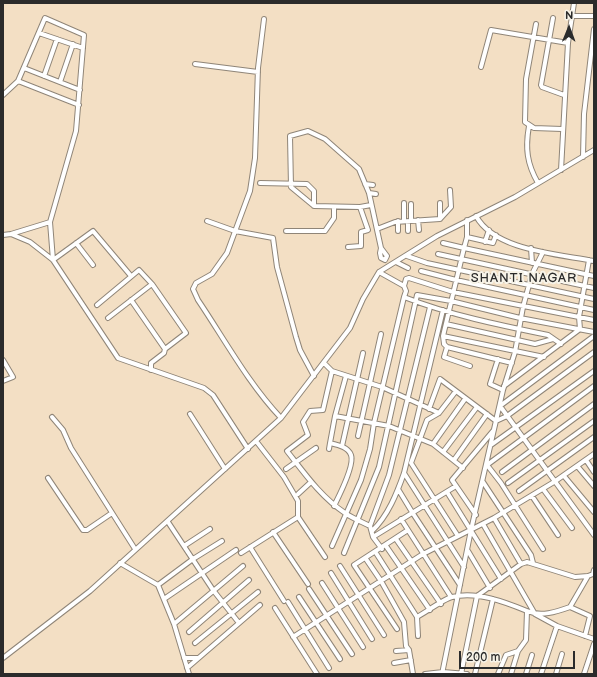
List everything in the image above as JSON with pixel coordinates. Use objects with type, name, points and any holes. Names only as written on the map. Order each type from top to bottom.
[{"type":"street","points":[[561,170],[562,129],[568,43],[574,3]]},
{"type":"street","points":[[572,16],[594,16]]},
{"type":"street","points":[[3,94],[18,81],[45,18],[84,35],[76,131],[50,222],[53,260]]},
{"type":"street","points":[[553,18],[540,85],[564,95]]},
{"type":"street","points":[[264,19],[258,72],[255,158],[250,191],[229,248],[216,270],[196,283],[193,289],[198,300],[247,375],[267,403],[281,418]]},
{"type":"street","points":[[536,24],[524,95],[525,122],[534,128],[562,129]]},
{"type":"street","points":[[583,158],[584,114],[594,29]]},
{"type":"street","points":[[482,67],[491,30],[534,36],[568,43]]},
{"type":"street","points":[[39,32],[83,48]]},
{"type":"street","points":[[44,76],[57,39]]},
{"type":"street","points":[[60,82],[73,44]]},
{"type":"street","points":[[195,64],[258,72]]},
{"type":"street","points":[[24,68],[80,90]]},
{"type":"street","points":[[18,81],[79,105]]},
{"type":"street","points":[[529,126],[527,141],[528,162],[538,184]]},
{"type":"street","points":[[371,205],[360,207],[314,206],[291,187],[290,136],[308,131],[325,139],[356,166],[369,193],[381,248],[380,253],[387,265]]},
{"type":"street","points":[[3,658],[84,596],[135,549],[168,522],[281,418],[350,328],[363,299],[379,272],[387,265],[407,256],[437,236],[538,184],[594,150]]},
{"type":"street","points":[[260,183],[307,184],[314,192],[314,206]]},
{"type":"street","points":[[365,184],[373,185]]},
{"type":"street","points":[[377,229],[398,222],[440,219],[451,207],[450,190]]},
{"type":"street","points":[[369,193],[376,194]]},
{"type":"street","points":[[404,203],[408,221]]},
{"type":"street","points":[[440,203],[440,219]]},
{"type":"street","points":[[408,231],[411,204]]},
{"type":"street","points":[[286,231],[325,231],[334,218],[334,207]]},
{"type":"street","points":[[348,247],[361,246],[361,232],[368,230],[360,207]]},
{"type":"street","points":[[476,216],[481,224],[489,230],[514,244],[543,252],[594,261]]},
{"type":"street","points":[[418,220],[419,230]]},
{"type":"street","points":[[467,220],[467,237],[443,336],[446,348],[444,357],[470,366]]},
{"type":"street","points":[[207,221],[235,230],[273,238],[277,267],[296,337],[300,350],[314,376]]},
{"type":"street","points":[[3,235],[50,222]]},
{"type":"street","points":[[398,222],[398,231]]},
{"type":"street","points":[[485,242],[489,230]]},
{"type":"street","points":[[53,260],[93,231],[131,276]]},
{"type":"street","points":[[10,234],[30,242],[53,260],[118,358],[204,388],[212,395],[248,449]]},
{"type":"street","points":[[467,237],[493,243],[496,235]]},
{"type":"street","points":[[76,243],[93,265]]},
{"type":"street","points":[[443,243],[594,276]]},
{"type":"street","points":[[531,248],[535,264]]},
{"type":"street","points":[[442,673],[468,551],[471,530],[476,515],[504,388],[515,352],[520,318],[535,264],[543,252]]},
{"type":"street","points":[[438,254],[594,288]]},
{"type":"street","points":[[407,256],[427,263],[594,299]]},
{"type":"street","points":[[580,329],[579,317],[589,260]]},
{"type":"street","points":[[396,262],[408,268]]},
{"type":"street","points":[[97,305],[139,270],[152,284],[186,333],[165,349],[164,353],[151,364],[151,370]]},
{"type":"street","points":[[421,271],[526,296],[594,310]]},
{"type":"street","points":[[379,272],[404,286]]},
{"type":"street","points":[[332,546],[363,474],[370,449],[382,387],[406,291],[404,286],[406,279],[410,278],[454,292],[594,320]]},
{"type":"street","points":[[108,318],[152,284]]},
{"type":"street","points":[[344,552],[380,468],[415,301],[418,294],[520,318],[594,332]]},
{"type":"street","points":[[404,297],[448,313],[548,335],[561,344]]},
{"type":"street","points":[[131,300],[165,349]]},
{"type":"street","points":[[382,549],[373,537],[371,528],[389,475],[430,307]]},
{"type":"street","points":[[371,528],[381,522],[398,489],[404,473],[442,310]]},
{"type":"street","points":[[446,324],[535,344],[553,339]]},
{"type":"street","points":[[504,388],[580,329]]},
{"type":"street","points":[[358,436],[381,334]]},
{"type":"street","points":[[443,336],[544,357]]},
{"type":"street","points":[[500,406],[594,336]]},
{"type":"street","points":[[446,348],[512,363]]},
{"type":"street","points":[[496,421],[507,416],[594,352]]},
{"type":"street","points":[[342,446],[363,353]]},
{"type":"street","points":[[498,359],[490,384],[504,388]]},
{"type":"street","points":[[3,360],[13,377],[3,381]]},
{"type":"street","points":[[324,363],[332,371],[357,381],[382,387],[439,413]]},
{"type":"street","points":[[332,371],[323,410],[310,411],[303,422],[308,435],[287,451],[311,482],[334,506],[371,528]]},
{"type":"street","points":[[491,445],[594,371]]},
{"type":"street","points":[[329,449],[335,416],[346,376]]},
{"type":"street","points":[[428,409],[440,379],[496,421]]},
{"type":"street","points":[[487,465],[594,386]]},
{"type":"street","points":[[456,391],[439,413],[426,420],[421,440],[411,463],[436,499],[458,536]]},
{"type":"street","points":[[432,444],[465,399]]},
{"type":"street","points":[[502,472],[594,404]]},
{"type":"street","points":[[500,406],[546,472],[594,535]]},
{"type":"street","points":[[443,452],[477,407]]},
{"type":"street","points":[[190,414],[225,469]]},
{"type":"street","points":[[454,460],[487,414]]},
{"type":"street","points":[[335,416],[388,426],[432,444],[463,468]]},
{"type":"street","points":[[52,417],[63,430],[71,448],[135,549]]},
{"type":"street","points":[[508,483],[594,421]]},
{"type":"street","points":[[476,515],[452,480],[494,430]]},
{"type":"street","points":[[519,491],[594,437]]},
{"type":"street","points":[[256,441],[284,477],[298,501],[298,517],[325,557]]},
{"type":"street","points":[[330,442],[342,446],[352,455],[352,463],[334,506]]},
{"type":"street","points":[[286,469],[295,461],[316,448]]},
{"type":"street","points":[[293,637],[423,554],[483,524],[532,496],[564,476],[594,454]]},
{"type":"street","points":[[586,460],[594,472]]},
{"type":"street","points":[[487,465],[501,482],[543,549]]},
{"type":"street","points":[[578,466],[594,486]]},
{"type":"street","points":[[404,473],[464,567]]},
{"type":"street","points":[[564,476],[594,512]]},
{"type":"street","points":[[48,478],[83,530],[112,513]]},
{"type":"street","points":[[298,494],[311,482]]},
{"type":"street","points":[[483,482],[531,555],[533,563]]},
{"type":"street","points":[[373,537],[456,486]]},
{"type":"street","points":[[398,489],[460,585]]},
{"type":"street","points":[[543,489],[572,528]]},
{"type":"street","points":[[447,492],[501,580]]},
{"type":"street","points":[[532,496],[558,535]]},
{"type":"street","points":[[241,553],[298,517]]},
{"type":"street","points":[[494,518],[521,564]]},
{"type":"street","points":[[401,519],[451,597]]},
{"type":"street","points":[[168,522],[213,590],[239,623]]},
{"type":"street","points":[[483,524],[512,572],[534,614]]},
{"type":"street","points":[[184,546],[210,528]]},
{"type":"street","points":[[397,629],[354,565],[376,553],[408,530]]},
{"type":"street","points":[[273,532],[308,584]]},
{"type":"street","points":[[396,539],[441,604]]},
{"type":"street","points":[[158,585],[193,559],[222,541]]},
{"type":"street","points":[[386,546],[430,610]]},
{"type":"street","points":[[250,547],[329,668]]},
{"type":"street","points":[[164,599],[201,572],[236,550]]},
{"type":"street","points":[[468,551],[490,588]]},
{"type":"street","points":[[376,553],[417,617],[418,636]]},
{"type":"street","points":[[366,559],[381,580],[404,622],[406,646],[409,650],[413,674]]},
{"type":"street","points":[[461,673],[477,596],[521,564],[527,562],[575,577],[592,574]]},
{"type":"street","points":[[120,564],[158,585],[174,624],[189,674]]},
{"type":"street","points":[[174,624],[243,566]]},
{"type":"street","points":[[340,566],[384,635]]},
{"type":"street","points":[[331,573],[372,639]]},
{"type":"street","points":[[534,614],[558,612],[570,607],[592,574]]},
{"type":"street","points":[[189,632],[249,580]]},
{"type":"street","points":[[322,583],[363,647]]},
{"type":"street","points":[[310,589],[352,654]]},
{"type":"street","points":[[195,643],[258,592]]},
{"type":"street","points":[[417,617],[451,597],[477,596],[492,599],[527,611],[556,626],[594,639]]},
{"type":"street","points":[[298,597],[340,659]]},
{"type":"street","points":[[475,674],[492,599]]},
{"type":"street","points":[[187,668],[260,605]]},
{"type":"street","points":[[570,607],[590,616],[585,636]]},
{"type":"street","points":[[275,608],[317,674]]},
{"type":"street","points":[[511,674],[518,651],[526,640],[527,611]]},
{"type":"street","points":[[541,674],[556,626]]},
{"type":"street","points":[[584,674],[594,644]]},
{"type":"street","points":[[396,652],[409,650]]},
{"type":"street","points":[[498,674],[506,655],[518,651]]},
{"type":"street","points":[[556,674],[562,654]]},
{"type":"street","points":[[526,674],[532,655]]},
{"type":"street","points":[[184,658],[199,658]]},
{"type":"street","points":[[394,663],[411,660]]},
{"type":"street","points":[[425,674],[467,674]]},
{"type":"district","name":"SHANTI NAGAR","points":[[524,279]]}]
